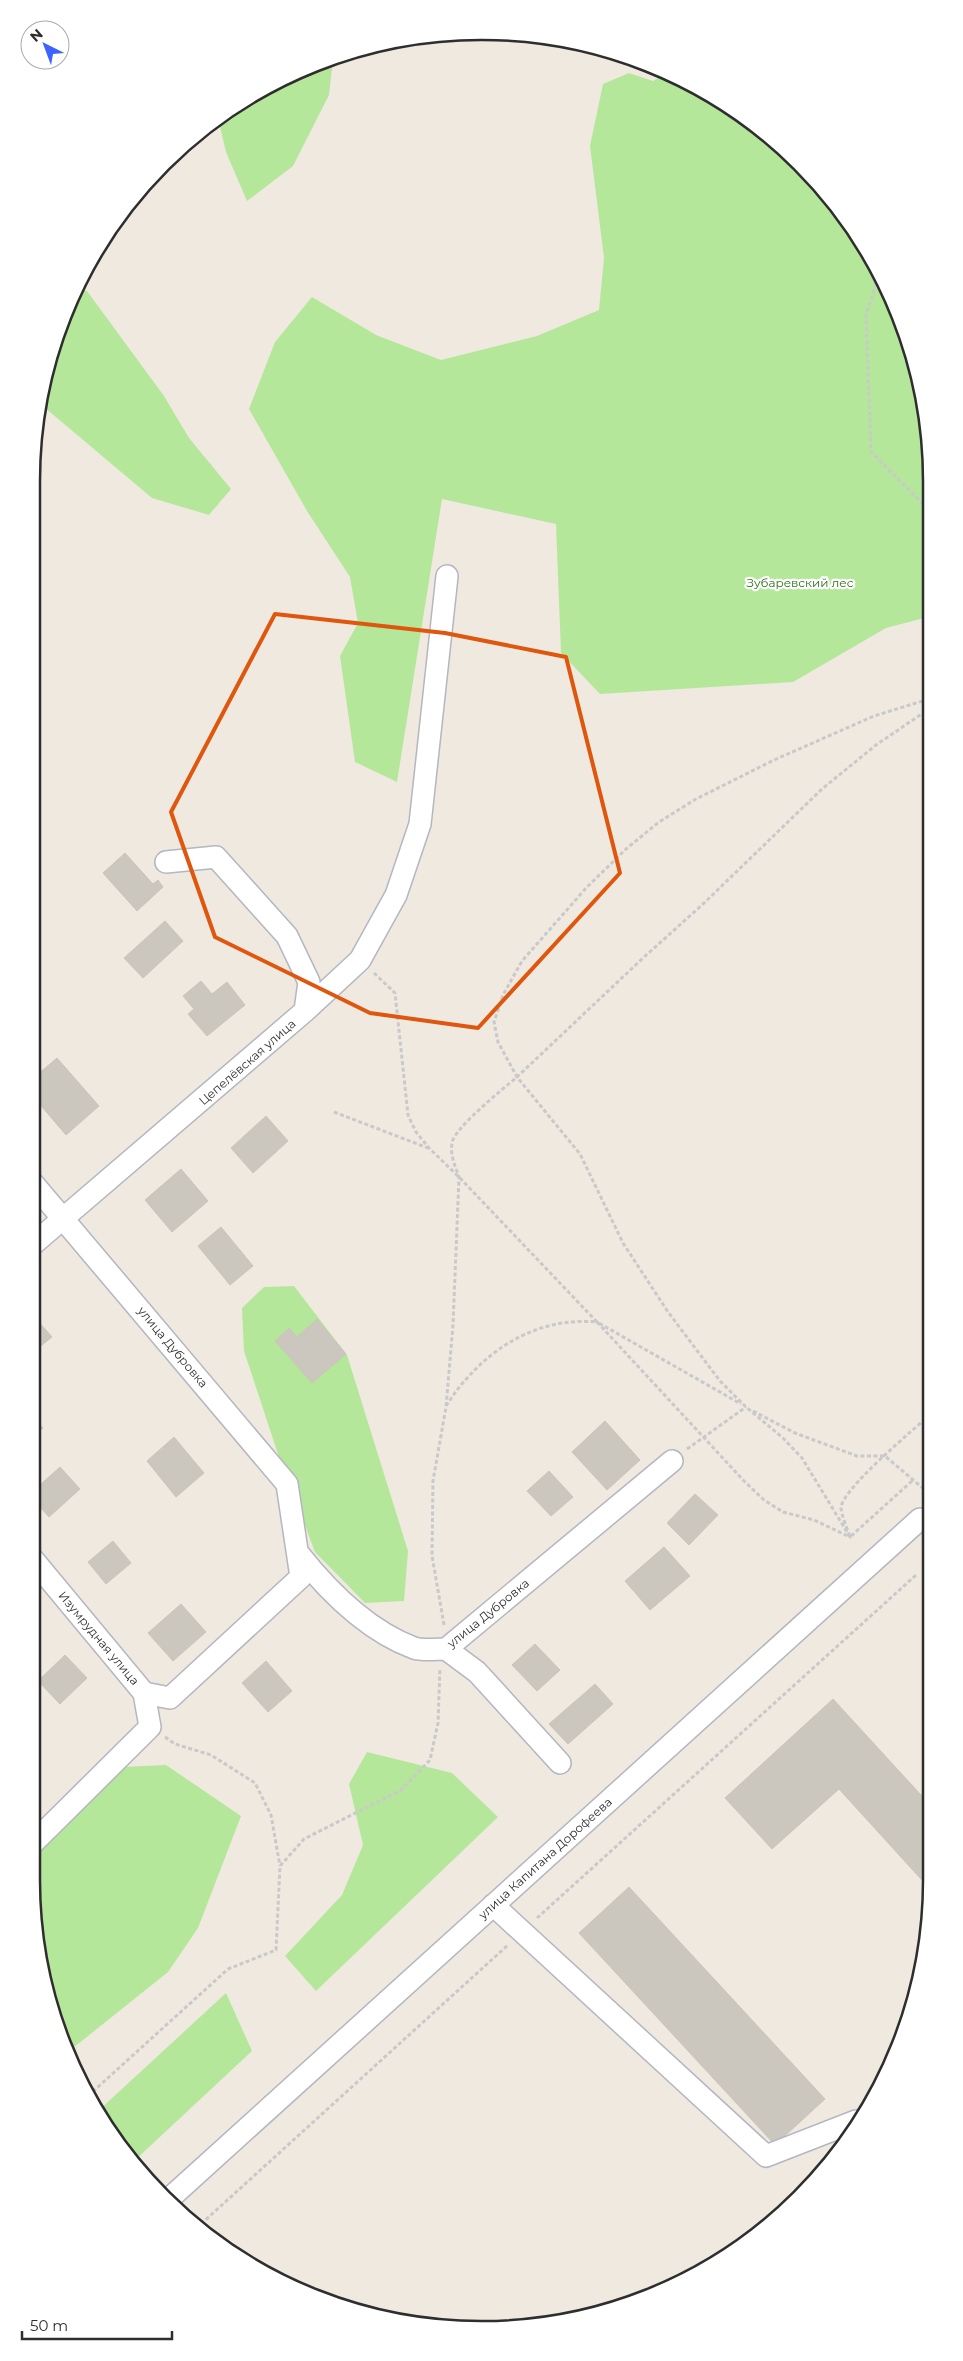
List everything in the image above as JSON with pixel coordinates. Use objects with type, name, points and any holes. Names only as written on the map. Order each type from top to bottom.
[{"type":"street","points":[[306,1011],[360,960],[396,895],[420,824],[447,576]]},
{"type":"street","name":"Цепелёвская улица","points":[[40,1239],[65,1220],[306,1011],[309,982],[287,936],[216,857],[166,862]]},
{"type":"street","name":"улица Дубровка","points":[[40,1191],[287,1484],[302,1577],[170,1698],[144,1693]]},
{"type":"street","name":"улица Дубровка","points":[[298,1553],[320,1581],[374,1628],[416,1649],[446,1649],[672,1461]]},
{"type":"street","name":"улица Капитана Дорофеева","points":[[173,2195],[920,1519]]},
{"type":"street","name":"Изумрудная улица","points":[[40,1568],[144,1693],[150,1727]]},
{"type":"street","points":[[446,1649],[477,1672],[560,1762]]},
{"type":"street","points":[[40,1836],[150,1727]]},
{"type":"street","points":[[494,1905],[766,2156],[849,2125]]},
{"type":"path","points":[[876,284],[866,316],[871,452],[923,504]]},
{"type":"path","points":[[850,1537],[802,1458],[720,1381],[668,1312],[623,1243],[580,1154],[517,1077],[498,1042],[494,1022],[503,995],[522,961],[586,887],[626,849],[659,822],[696,799],[774,760],[874,716],[923,701]]},
{"type":"path","points":[[280,1866],[304,1839],[401,1790],[430,1760],[438,1723],[438,1674],[446,1649],[444,1619],[432,1556],[433,1481],[446,1407],[453,1325],[459,1177],[452,1156],[452,1141],[460,1128],[643,958],[702,906],[822,789],[876,745],[923,713]]},
{"type":"path","points":[[360,960],[395,993],[408,1115],[416,1132],[429,1148],[597,1322],[764,1500],[783,1512],[814,1520],[850,1537]]},
{"type":"path","points":[[334,1112],[429,1148]]},
{"type":"path","points":[[446,1407],[459,1386],[476,1367],[494,1352],[516,1338],[545,1326],[576,1320],[597,1322],[795,1433],[857,1456],[886,1456],[923,1490]]},
{"type":"path","points":[[672,1461],[746,1407]]},
{"type":"path","points":[[850,1537],[841,1506],[848,1491],[923,1421]]},
{"type":"path","points":[[850,1537],[912,1481]]},
{"type":"path","points":[[203,2222],[916,1575]]},
{"type":"path","points":[[94,2091],[228,1969],[276,1950],[280,1866],[271,1815],[255,1783],[212,1755],[175,1744],[150,1727]]},
{"type":"highlighted area","points":[[275,614],[445,633],[566,657],[620,873],[478,1028],[370,1013],[215,937],[171,812]]},
{"type":"green space","points":[[332,66],[329,95],[293,166],[247,201],[226,152],[220,126],[261,99]]},
{"type":"green space","name":"Зубаревский лес","points":[[629,73],[653,81],[659,78],[702,99],[727,114],[794,169],[832,213],[864,261],[900,340],[915,395],[922,453],[923,618],[886,628],[793,682],[600,694],[561,653],[556,524],[442,499],[397,782],[355,762],[340,656],[358,623],[350,577],[307,511],[249,409],[275,342],[312,297],[376,335],[441,360],[537,336],[599,310],[604,258],[590,146],[603,84]]},
{"type":"green space","points":[[84,290],[87,291],[164,396],[189,438],[231,489],[209,515],[152,498],[46,409],[63,340]]},
{"type":"green space","points":[[294,1286],[347,1355],[408,1551],[404,1601],[365,1603],[315,1552],[277,1451],[244,1351],[242,1308],[264,1287]]},
{"type":"green space","points":[[367,1752],[452,1773],[498,1817],[316,1991],[285,1956],[342,1895],[363,1845],[349,1784]]},
{"type":"green space","points":[[166,1765],[241,1816],[198,1928],[168,1972],[74,2047],[63,2021],[48,1966],[41,1908],[40,1823],[78,1782],[123,1767]]},
{"type":"green space","points":[[226,1993],[252,2051],[138,2157],[114,2125],[103,2107]]},
{"type":"building","points":[[125,853],[153,884],[158,880],[163,887],[137,911],[103,873]]},
{"type":"building","points":[[165,921],[183,941],[143,978],[124,958]]},
{"type":"building","points":[[201,981],[212,994],[227,982],[245,1005],[207,1036],[188,1014],[194,1009],[183,996]]},
{"type":"building","points":[[57,1058],[99,1106],[66,1135],[40,1105],[40,1072]]},
{"type":"building","points":[[266,1116],[288,1141],[253,1173],[231,1148]]},
{"type":"building","points":[[181,1169],[208,1201],[172,1232],[145,1200]]},
{"type":"building","points":[[221,1227],[253,1266],[230,1285],[198,1246]]},
{"type":"building","points":[[317,1319],[346,1354],[312,1383],[275,1341],[289,1328],[297,1337]]},
{"type":"building","points":[[40,1323],[52,1337],[40,1347]]},
{"type":"building","points":[[605,1421],[640,1460],[607,1490],[572,1452]]},
{"type":"building","points":[[174,1437],[204,1473],[176,1497],[147,1461]]},
{"type":"building","points":[[60,1467],[80,1489],[49,1517],[40,1507],[40,1485]]},
{"type":"building","points":[[549,1471],[573,1497],[551,1516],[527,1491]]},
{"type":"building","points":[[695,1494],[718,1515],[689,1545],[667,1523]]},
{"type":"building","points":[[113,1541],[131,1563],[106,1584],[88,1562]]},
{"type":"building","points":[[664,1547],[690,1576],[650,1610],[625,1581]]},
{"type":"building","points":[[181,1604],[206,1632],[173,1661],[148,1633]]},
{"type":"building","points":[[535,1644],[560,1670],[537,1691],[512,1665]]},
{"type":"building","points":[[65,1655],[87,1678],[60,1704],[40,1683],[40,1679]]},
{"type":"building","points":[[266,1661],[292,1691],[268,1712],[242,1683]]},
{"type":"building","points":[[595,1684],[613,1704],[568,1744],[549,1724]]},
{"type":"building","points":[[833,1699],[923,1797],[923,1881],[839,1789],[772,1849],[725,1798]]},
{"type":"building","points":[[629,1887],[825,2099],[775,2145],[579,1933]]}]
